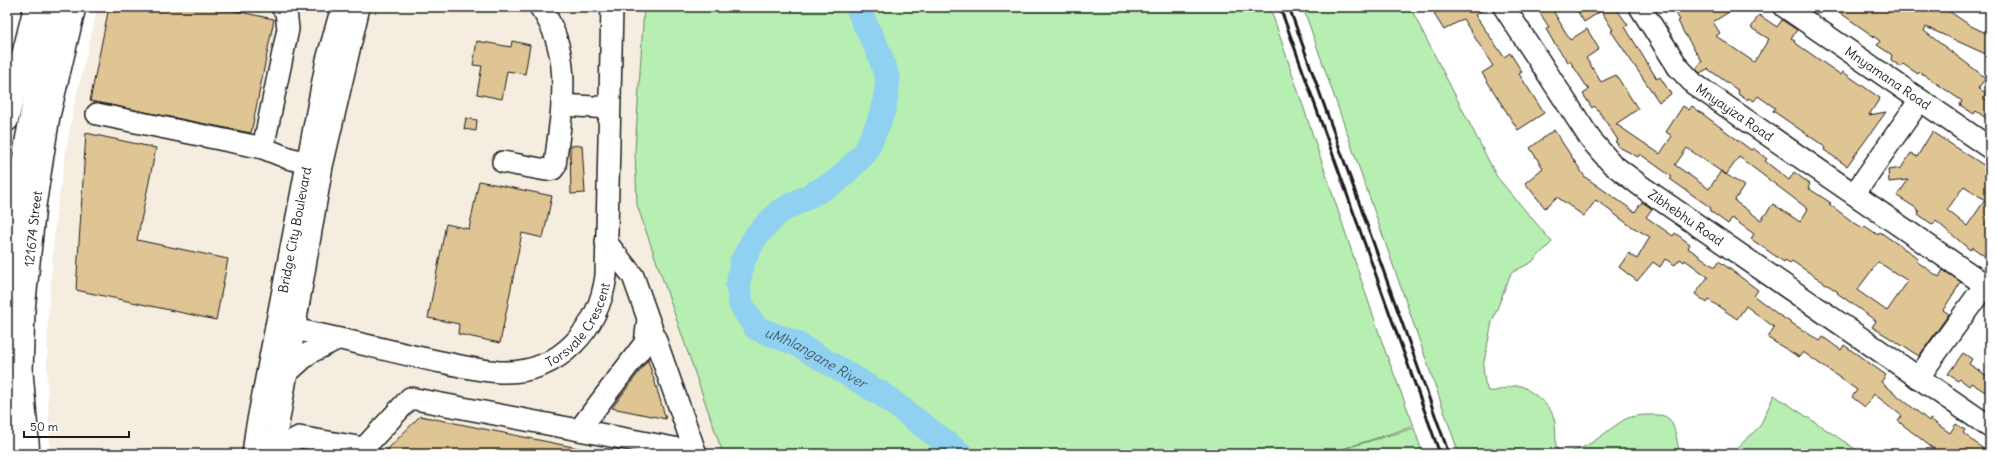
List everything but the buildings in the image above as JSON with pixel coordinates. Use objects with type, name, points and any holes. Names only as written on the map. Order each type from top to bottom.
[{"type":"main road","points":[[7,120],[36,7]]},
{"type":"main road","points":[[10,454],[8,406],[10,319],[19,193],[34,102],[57,7]]},
{"type":"street","name":"121674 Street","points":[[29,454],[22,372],[24,310],[35,206],[49,116],[75,7]]},
{"type":"street","points":[[263,148],[288,28],[286,11],[282,7]]},
{"type":"street","name":"Bridge City Boulevard","points":[[266,453],[286,327],[315,165],[327,60],[342,7]]},
{"type":"street","name":"Bridge City Boulevard","points":[[315,165],[359,7]]},
{"type":"street","points":[[502,162],[546,170],[553,169],[555,166],[564,83],[561,56],[555,34],[540,7]]},
{"type":"street","name":"Torsvale Crescent","points":[[286,327],[488,371],[504,372],[530,368],[562,353],[580,338],[588,328],[598,310],[604,292],[612,7]]},
{"type":"street","name":"Zibhebhu Road","points":[[1504,7],[1579,124],[1612,164],[1640,186],[1990,427]]},
{"type":"street","name":"Mnyayiza Road","points":[[1640,7],[1678,67],[1694,84],[1855,193],[1988,286]]},
{"type":"street","name":"Mnyamana Road","points":[[1785,7],[1990,148]]},
{"type":"street","points":[[1855,193],[1920,100]]},
{"type":"street","points":[[562,105],[609,108]]},
{"type":"street","points":[[97,114],[263,148],[315,165]]},
{"type":"street","points":[[606,242],[633,276],[695,453]]},
{"type":"street","points":[[1918,378],[1988,286]]},
{"type":"street","points":[[579,430],[645,344],[648,318]]},
{"type":"street","name":"Bridge City Boulevard","points":[[266,453],[287,373],[286,327]]},
{"type":"street","points":[[287,373],[309,353],[337,339]]},
{"type":"street","points":[[266,453],[299,437],[364,448],[410,398],[695,453]]},
{"type":"shaded area","points":[[98,7],[644,7],[635,151],[637,205],[723,454],[50,454],[47,370],[48,318],[56,214],[73,110]]},
{"type":"green space","points":[[644,7],[1270,7],[1384,348],[1414,426],[1336,451],[1414,428],[1423,454],[723,454],[637,205],[635,151]]},
{"type":"green space","points":[[1303,7],[1410,7],[1497,177],[1552,242],[1532,262],[1511,273],[1492,322],[1483,367],[1485,383],[1488,391],[1496,391],[1512,386],[1521,386],[1534,394],[1547,406],[1554,417],[1556,448],[1562,452],[1579,449],[1587,445],[1627,418],[1656,415],[1666,417],[1671,422],[1675,431],[1680,454],[1459,454]]},
{"type":"green space","points":[[1774,395],[1863,454],[1731,454],[1760,426]]},
{"type":"waterway","name":"uMhlangane River","points":[[858,7],[877,48],[888,79],[884,108],[878,124],[865,153],[837,181],[779,212],[756,236],[742,262],[738,285],[741,304],[756,328],[795,343],[883,395],[961,454]]},
{"type":"railway","points":[[1280,7],[1440,454]]},
{"type":"railway","points":[[1289,7],[1449,454]]}]
